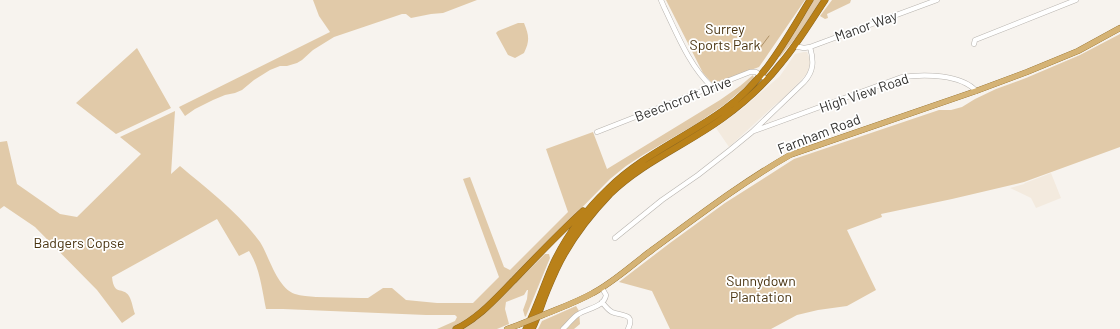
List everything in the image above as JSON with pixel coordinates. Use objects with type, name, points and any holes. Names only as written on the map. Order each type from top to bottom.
[{"type":"highway","points":[[456,329],[480,313],[570,224],[613,184],[640,163],[698,128],[741,96],[762,76],[778,53],[810,0]]},
{"type":"highway","points":[[532,329],[563,257],[582,228],[610,195],[626,180],[650,163],[722,119],[749,98],[767,80],[794,46],[825,0]]},
{"type":"highway","points":[[526,329],[561,249],[578,223],[601,196]]},
{"type":"main road","name":"Farnham Road","points":[[507,329],[581,300],[602,288],[722,198],[790,155],[1027,72],[1078,51],[1120,28]]},
{"type":"street","points":[[662,0],[692,63],[712,87]]},
{"type":"street","name":"Manor Way","points":[[794,46],[804,48],[810,47],[937,0]]},
{"type":"street","points":[[974,44],[975,40],[1076,0]]},
{"type":"street","name":"High View Road","points":[[615,238],[662,200],[714,163],[752,132],[811,73],[813,62],[810,47]]},
{"type":"street","name":"Beechcroft Drive","points":[[597,132],[750,72],[756,72],[762,76]]},
{"type":"street","name":"High View Road","points":[[752,132],[902,77],[914,75],[949,78],[960,81],[972,87],[976,91]]},
{"type":"street","points":[[762,76],[767,80]]},
{"type":"street","points":[[765,119],[769,126]]},
{"type":"street","points":[[563,329],[580,313],[605,300],[606,295],[602,288]]},
{"type":"street","points":[[602,302],[613,312],[627,316],[630,320],[628,329]]},
{"type":"shaded area","points":[[807,52],[811,65],[807,74],[782,100],[729,147],[716,128],[743,108],[780,76],[795,54]]},
{"type":"shaded area","points":[[1051,173],[1061,198],[1036,208],[1031,198],[1010,188],[1024,184]]},
{"type":"green space","points":[[313,0],[477,0],[443,13],[411,18],[406,14],[402,14],[334,37],[313,50],[297,63],[287,66],[280,66],[270,70],[242,90],[213,100],[185,116],[179,107],[330,32],[319,16]]},
{"type":"green space","name":"Surrey Sports Park","points":[[666,0],[805,0],[759,67],[713,84],[703,73]]},
{"type":"green space","points":[[813,0],[821,0],[799,34],[780,57],[779,56]]},
{"type":"green space","points":[[832,0],[851,0],[850,3],[827,14],[828,18],[825,19],[820,16]]},
{"type":"green space","points":[[518,23],[524,23],[528,35],[528,41],[524,53],[515,58],[508,55],[496,33]]},
{"type":"green space","name":"Sunnydown Plantation","points":[[1120,34],[1120,147],[1024,182],[881,214],[882,217],[847,230],[876,290],[847,306],[818,310],[797,315],[771,329],[670,329],[652,291],[619,282],[725,203],[794,159],[939,110],[951,110],[962,107],[996,89],[1080,55]]},
{"type":"green space","points":[[137,48],[171,108],[116,134],[76,103]]},
{"type":"green space","name":"Badgers Copse","points":[[753,75],[754,78],[751,82],[724,105],[696,124],[626,166],[610,179],[495,296],[462,325],[452,329],[437,329],[455,321],[457,317],[455,315],[266,309],[260,279],[253,258],[249,251],[239,256],[217,219],[112,277],[115,287],[127,293],[129,296],[135,314],[122,323],[97,290],[35,227],[4,206],[0,209],[0,142],[7,141],[17,184],[60,214],[77,217],[141,154],[120,137],[175,111],[171,174],[180,166],[233,211],[260,242],[278,279],[289,291],[297,295],[316,297],[368,298],[383,288],[392,288],[406,300],[437,303],[473,303],[499,277],[463,179],[470,177],[504,267],[510,270],[568,212],[546,149],[593,132],[607,169],[720,100]]},
{"type":"green space","points":[[545,254],[549,254],[550,258],[525,317],[523,310],[527,299],[528,290],[524,295],[506,302],[505,309],[509,324],[497,329],[460,329],[477,320]]},
{"type":"green space","points":[[576,306],[579,311],[580,324],[574,329],[538,329],[542,321]]},
{"type":"waterway","points":[[760,48],[769,36]]}]
